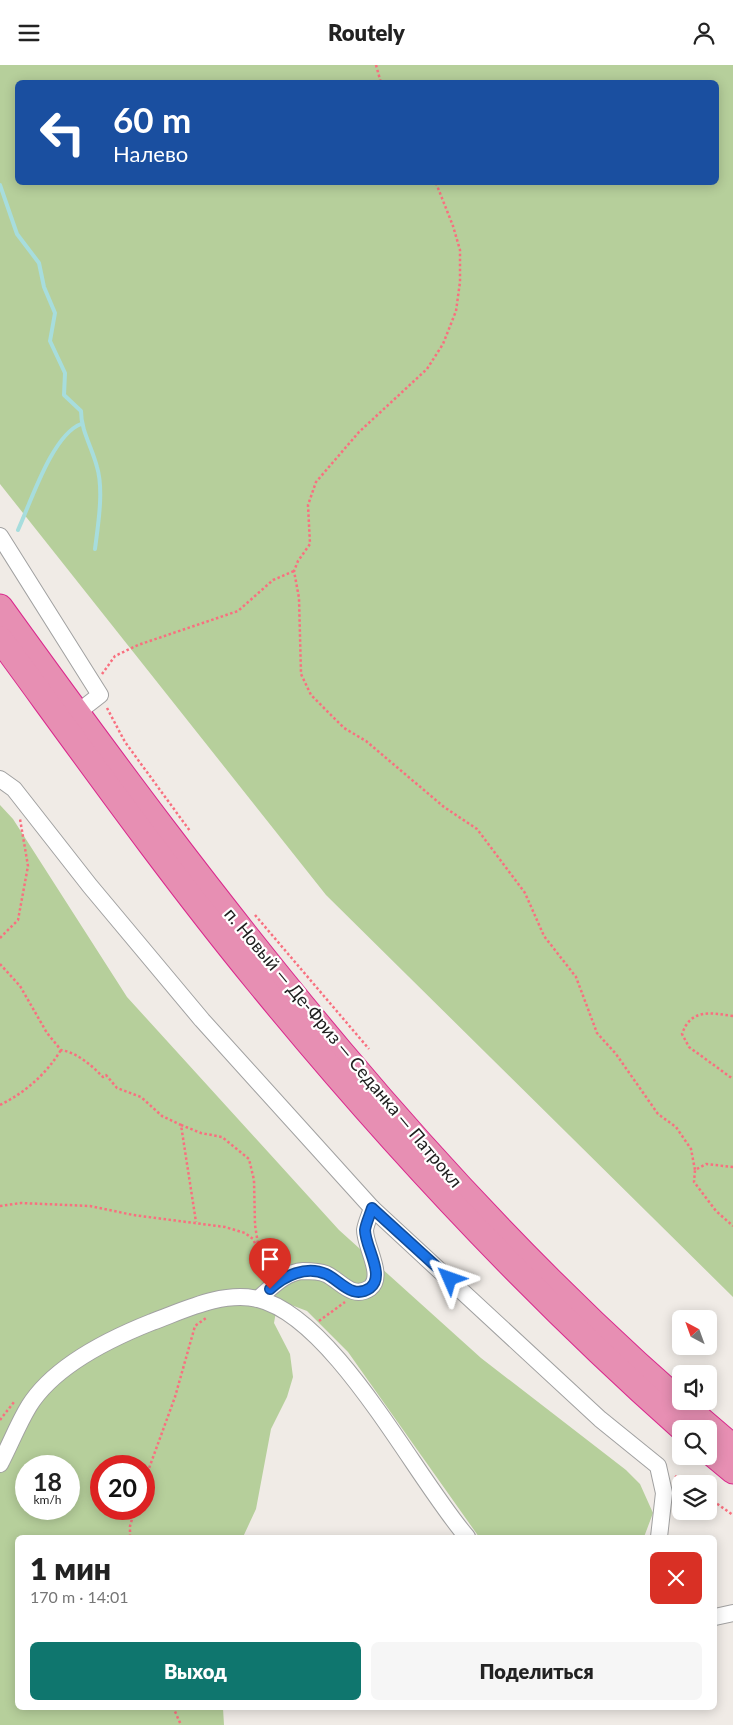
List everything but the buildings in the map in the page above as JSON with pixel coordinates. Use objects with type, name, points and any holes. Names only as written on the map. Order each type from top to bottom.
[{"type":"highway","name":"п. Новый — Де-Фриз — Седанка — Патрокл","points":[[0,607],[155,820],[273,970],[424,1148],[618,1345],[733,1447]]},
{"type":"highway","name":"п. Новый — Де-Фриз — Седанка — Патрокл","points":[[0,639],[136,825],[259,983],[410,1160],[538,1295],[673,1420]]},
{"type":"highway","points":[[717,1458],[733,1471]]},
{"type":"street","points":[[0,536],[97,690],[82,709]]},
{"type":"street","points":[[0,779],[14,789],[90,886],[202,1019],[372,1208],[600,1419],[658,1466],[664,1493],[660,1535]]},
{"type":"street","points":[[258,1299],[281,1279],[302,1271],[325,1274],[349,1290],[358,1293],[370,1287],[376,1279],[376,1267],[368,1251],[365,1229],[372,1208]]},
{"type":"street","points":[[0,1464],[30,1405],[53,1380],[80,1357],[127,1332],[210,1300],[258,1299],[284,1311],[309,1331],[358,1383],[449,1516],[465,1535]]},
{"type":"street","points":[[717,1617],[733,1613]]},
{"type":"path","points":[[376,65],[380,80]]},
{"type":"path","points":[[437,185],[454,227],[460,250],[460,282],[456,311],[443,344],[427,369],[359,432],[316,482],[308,505],[310,544],[298,561],[294,571],[299,598],[301,673],[311,695],[344,728],[366,741],[444,807],[477,829],[525,893],[544,936],[576,977],[597,1033],[616,1054],[658,1114],[676,1127],[691,1149],[695,1170],[694,1182],[716,1211],[733,1226]]},
{"type":"path","points":[[192,833],[126,742],[97,690],[115,656],[153,640],[238,611],[273,580],[294,571]]},
{"type":"path","points":[[0,938],[18,920],[28,866],[20,818]]},
{"type":"path","points":[[252,911],[369,1049]]},
{"type":"path","points":[[0,964],[20,985],[43,1026],[61,1050],[70,1052],[84,1060],[102,1077],[106,1075],[117,1088],[141,1097],[162,1116],[202,1133],[222,1137],[249,1159],[254,1180],[255,1225],[260,1254],[258,1299]]},
{"type":"path","points":[[733,1016],[711,1013],[697,1015],[686,1023],[682,1034],[689,1047],[733,1079]]},
{"type":"path","points":[[0,1105],[33,1085],[50,1068],[61,1050]]},
{"type":"path","points":[[181,1125],[196,1222]]},
{"type":"path","points":[[695,1170],[706,1163],[733,1167]]},
{"type":"path","points":[[0,1206],[21,1203],[90,1206],[133,1215],[225,1227],[245,1233],[253,1239],[260,1254]]},
{"type":"path","points":[[309,1331],[334,1309],[358,1293]]},
{"type":"path","points":[[154,1455],[175,1397],[195,1326],[209,1315]]},
{"type":"path","points":[[717,1504],[733,1515]]},
{"type":"path","points":[[130,1535],[132,1520]]},
{"type":"path","points":[[174,1710],[181,1725]]},
{"type":"green space","points":[[0,65],[733,65],[733,1297],[326,895],[0,484]]},
{"type":"green space","points":[[0,805],[13,819],[127,997],[339,1230],[481,1358],[626,1470],[640,1484],[653,1513],[645,1535],[478,1535],[348,1352],[307,1311],[286,1303],[277,1306],[274,1323],[290,1354],[293,1377],[287,1397],[271,1429],[256,1509],[244,1535],[15,1535],[15,1710],[223,1710],[224,1725],[0,1725]]},
{"type":"waterway","points":[[0,185],[17,234],[39,263],[44,287],[55,313],[50,341],[65,373],[64,395],[81,411],[81,418],[97,467],[100,497],[95,549]]},
{"type":"waterway","points":[[18,530],[52,455],[70,431],[81,424]]},
{"type":"route","points":[[270,1289],[281,1279],[302,1271],[325,1274],[349,1290],[358,1293],[370,1287],[376,1279],[376,1267],[368,1251],[365,1229],[372,1208],[450,1279]]}]
